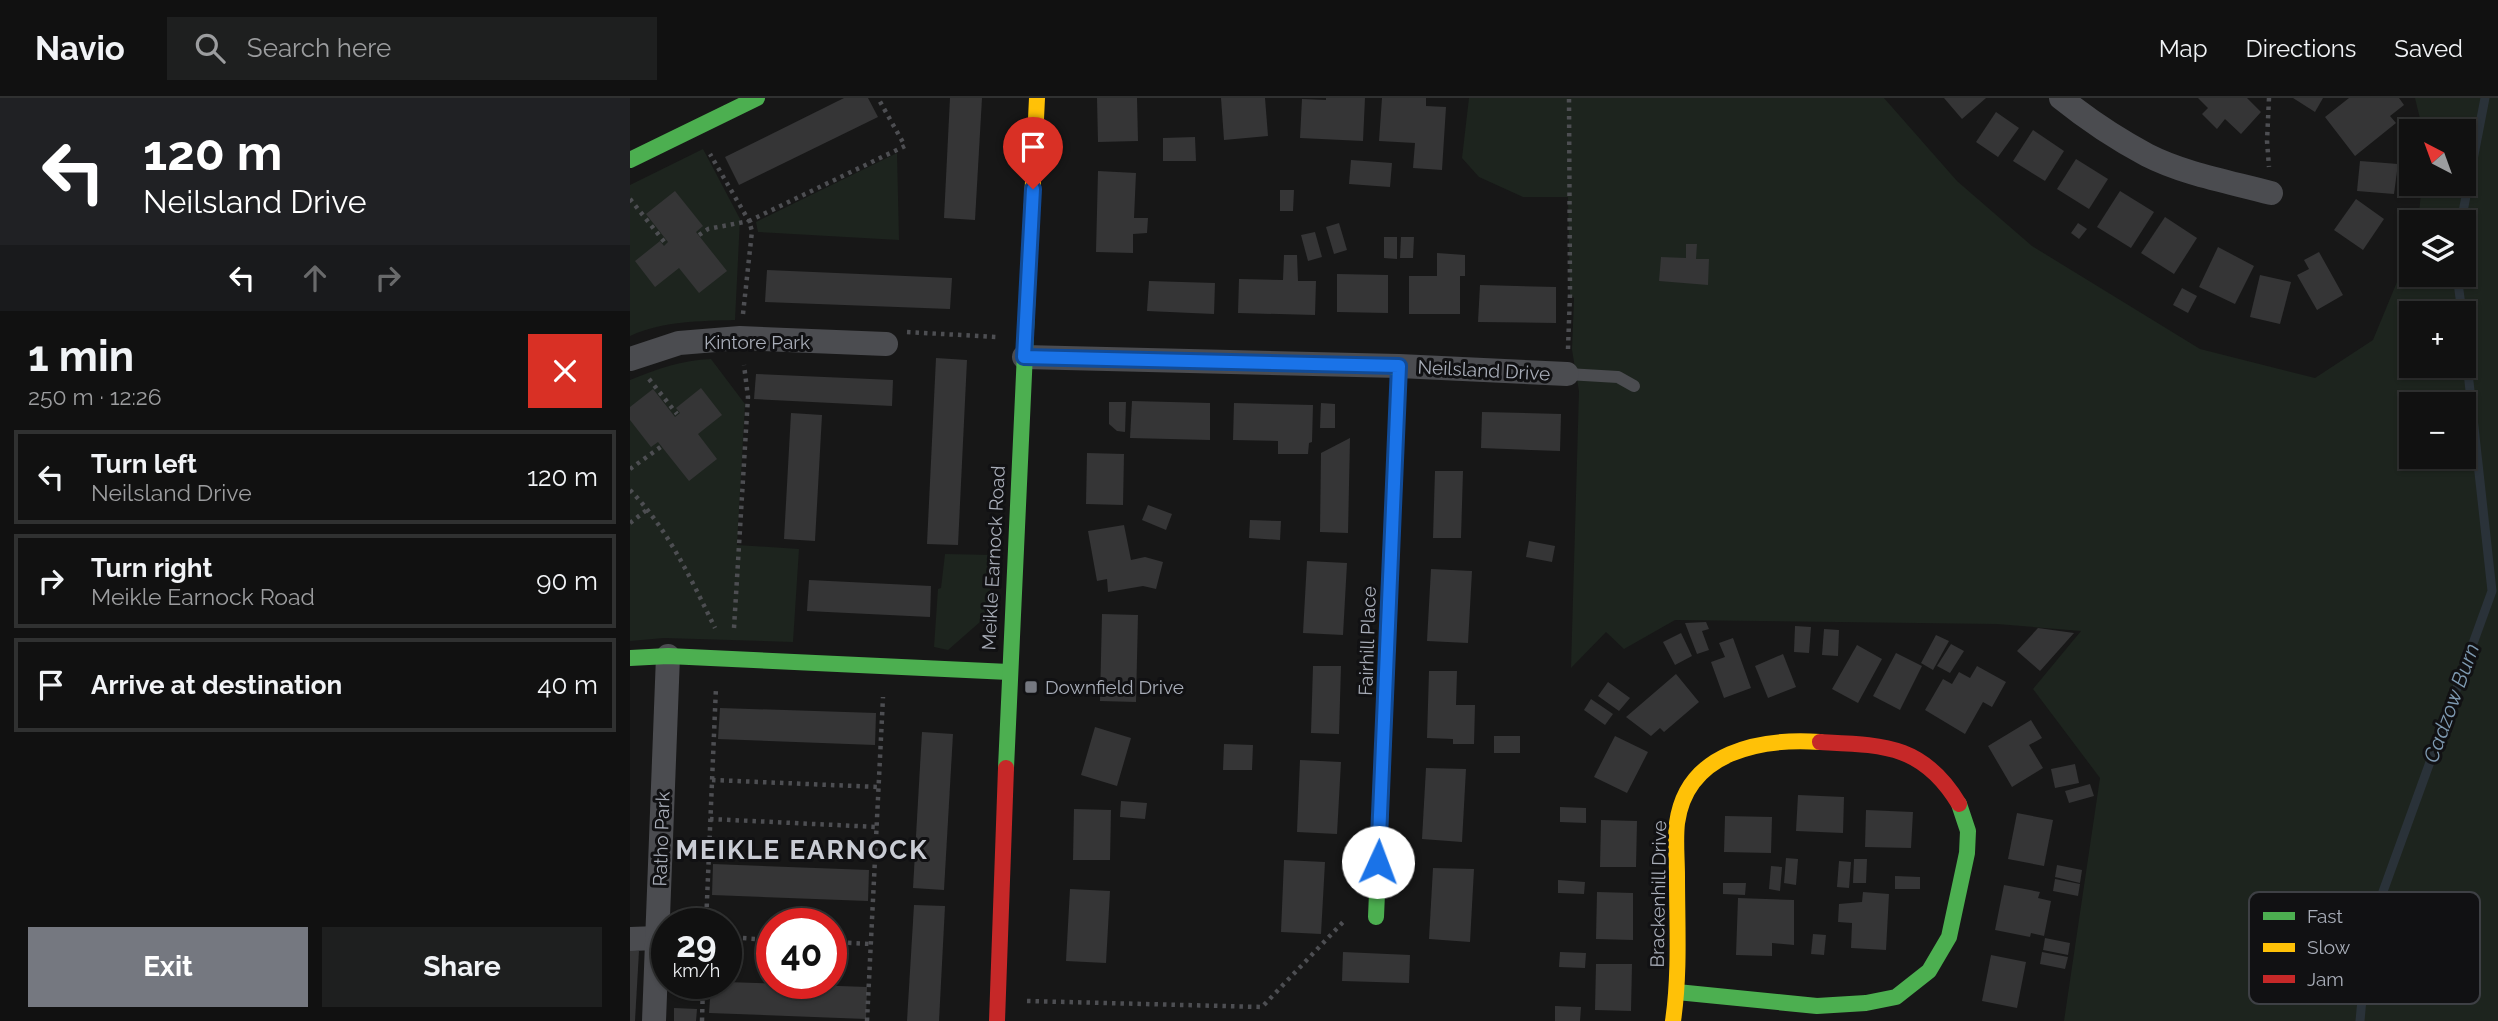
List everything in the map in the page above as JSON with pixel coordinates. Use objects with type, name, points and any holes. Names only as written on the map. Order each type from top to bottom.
[{"type":"street","points":[[630,160],[757,98]]},
{"type":"street","name":"Meikle Earnock Road","points":[[996,1021],[1009,672],[1037,98]]},
{"type":"street","points":[[2061,98],[2080,113],[2148,155],[2184,169],[2271,193]]},
{"type":"street","name":"Kintore Park","points":[[631,359],[679,343],[740,338],[886,344]]},
{"type":"street","name":"Neilsland Drive","points":[[1024,347],[1567,374]]},
{"type":"street","name":"Fairhill Place","points":[[1376,916],[1399,366]]},
{"type":"street","points":[[630,658],[668,656],[1009,672]]},
{"type":"street","name":"Ratho Park","points":[[659,908],[668,656]]},
{"type":"street","name":"Brackenhill Drive","points":[[1673,1021],[1677,992],[1677,822],[1686,795],[1703,771],[1731,752],[1758,744],[1789,740],[1882,745],[1927,764],[1947,784],[1962,809],[1968,831],[1967,853],[1949,937],[1928,971],[1896,997],[1866,1003],[1817,1006],[1677,992]]},
{"type":"street","points":[[630,939],[651,938]]},
{"type":"street","name":"Ratho Park","points":[[654,1021],[655,999]]},
{"type":"lane","points":[[1567,374],[1618,377],[1634,386]]},
{"type":"path","points":[[699,235],[708,229],[749,221],[905,146],[878,98]]},
{"type":"path","points":[[1567,374],[1570,294],[1569,98]]},
{"type":"path","points":[[2269,98],[2267,141],[2271,193]]},
{"type":"path","points":[[696,128],[749,221],[752,231],[740,338],[748,397],[734,629],[724,659],[712,780],[707,908]]},
{"type":"path","points":[[630,199],[666,244]]},
{"type":"path","points":[[886,344],[888,331],[1024,347]]},
{"type":"path","points":[[631,359],[677,414]]},
{"type":"path","points":[[630,469],[662,446]]},
{"type":"path","points":[[630,490],[648,509],[672,545],[715,628],[734,629]]},
{"type":"path","points":[[630,523],[648,509]]},
{"type":"path","points":[[867,1021],[884,666]]},
{"type":"path","points":[[712,780],[879,787]]},
{"type":"path","points":[[710,819],[877,827]]},
{"type":"path","points":[[998,1000],[1262,1007],[1346,919],[1376,916]]},
{"type":"path","points":[[847,943],[871,944]]},
{"type":"path","points":[[702,1021],[703,999]]},
{"type":"shaded area","points":[[1469,98],[1884,98],[1957,181],[2032,246],[2200,349],[2315,378],[2373,340],[2399,277],[2399,287],[2476,287],[2476,210],[2419,210],[2421,196],[2476,196],[2476,119],[2420,119],[2415,98],[2498,98],[2498,1021],[2064,1021],[2100,778],[2033,689],[2081,631],[1997,624],[1675,620],[1624,649],[1606,632],[1571,668],[1579,391],[1572,350],[1574,298],[1570,294],[1568,197],[1523,197],[1479,177],[1462,158]]},
{"type":"shaded area","points":[[703,149],[740,219],[735,320],[668,325],[630,336],[630,185]]},
{"type":"shaded area","points":[[897,153],[899,240],[758,232],[756,222]]},
{"type":"shaded area","points":[[711,359],[745,404],[737,545],[799,549],[793,642],[664,638],[630,641],[630,380],[670,366]]},
{"type":"shaded area","points":[[945,554],[992,555],[989,614],[948,650],[934,647],[938,589],[941,588]]},
{"type":"building","points":[[844,98],[868,98],[878,117],[739,185],[725,157]]},
{"type":"building","points":[[950,98],[982,98],[975,220],[944,218]]},
{"type":"building","points":[[1097,98],[1137,98],[1138,141],[1098,142]]},
{"type":"building","points":[[1221,98],[1265,98],[1268,136],[1224,140]]},
{"type":"building","points":[[1365,98],[1363,141],[1300,138],[1302,99]]},
{"type":"building","points":[[1382,98],[1426,98],[1426,106],[1446,107],[1442,170],[1413,168],[1415,143],[1379,141]]},
{"type":"building","points":[[1944,98],[1986,98],[1962,119]]},
{"type":"building","points":[[2198,98],[2247,98],[2261,112],[2241,134],[2225,119],[2217,129],[2202,114],[2208,108]]},
{"type":"building","points":[[2293,98],[2323,98],[2315,112]]},
{"type":"building","points":[[2349,98],[2399,98],[2404,105],[2390,116],[2396,123],[2355,156],[2325,117]]},
{"type":"building","points":[[1996,112],[2019,128],[1998,157],[1976,142]]},
{"type":"building","points":[[2033,130],[2064,151],[2045,181],[2013,161]]},
{"type":"building","points":[[1195,137],[1196,161],[1163,161],[1163,138]]},
{"type":"building","points":[[2076,159],[2108,179],[2089,209],[2057,189]]},
{"type":"building","points":[[1351,160],[1392,163],[1390,187],[1349,184]]},
{"type":"building","points":[[2360,161],[2398,164],[2394,194],[2357,191]]},
{"type":"building","points":[[1098,171],[1136,173],[1134,218],[1148,218],[1147,233],[1133,234],[1133,253],[1096,252]]},
{"type":"building","points":[[1280,190],[1294,190],[1293,211],[1280,211]]},
{"type":"building","points":[[675,191],[703,226],[696,232],[727,271],[699,293],[679,268],[655,287],[635,261],[660,241],[664,246],[668,242],[646,214]]},
{"type":"building","points":[[2120,191],[2154,212],[2131,248],[2097,227]]},
{"type":"building","points":[[2356,199],[2384,219],[2363,250],[2334,230]]},
{"type":"building","points":[[2165,217],[2197,238],[2174,274],[2141,253]]},
{"type":"building","points":[[1339,223],[1347,250],[1334,254],[1326,227]]},
{"type":"building","points":[[2078,223],[2087,229],[2079,239],[2071,233]]},
{"type":"building","points":[[1315,232],[1322,257],[1308,261],[1301,235]]},
{"type":"building","points":[[1384,237],[1397,237],[1397,259],[1384,258]]},
{"type":"building","points":[[1401,237],[1414,237],[1413,258],[1400,258]]},
{"type":"building","points":[[1686,244],[1697,244],[1696,259],[1709,259],[1708,285],[1659,281],[1661,257],[1686,258]]},
{"type":"building","points":[[2218,247],[2254,266],[2235,304],[2199,287]]},
{"type":"building","points":[[2319,252],[2343,295],[2317,310],[2297,275],[2309,269],[2304,260]]},
{"type":"building","points":[[1437,253],[1465,255],[1465,276],[1460,276],[1460,314],[1409,314],[1409,276],[1437,276]]},
{"type":"building","points":[[1284,255],[1297,255],[1298,281],[1316,281],[1315,315],[1238,313],[1239,279],[1283,280]]},
{"type":"building","points":[[767,270],[952,278],[950,309],[765,302]]},
{"type":"building","points":[[1337,274],[1388,275],[1388,313],[1337,312]]},
{"type":"building","points":[[2260,275],[2291,282],[2280,324],[2250,317]]},
{"type":"building","points":[[1149,281],[1215,283],[1214,314],[1147,311]]},
{"type":"building","points":[[1480,285],[1556,287],[1556,323],[1478,322]]},
{"type":"building","points":[[2182,288],[2197,296],[2188,313],[2173,305]]},
{"type":"building","points":[[936,358],[967,360],[958,545],[927,544]]},
{"type":"building","points":[[756,374],[893,380],[892,406],[754,399]]},
{"type":"building","points":[[701,388],[722,415],[698,434],[717,459],[689,481],[658,442],[651,447],[630,420],[630,407],[653,389],[675,417],[680,413],[676,408]]},
{"type":"building","points":[[1132,401],[1210,403],[1210,440],[1130,438]]},
{"type":"building","points":[[1109,402],[1126,402],[1125,432],[1117,431],[1109,424]]},
{"type":"building","points":[[1234,403],[1313,405],[1312,442],[1309,443],[1308,454],[1278,454],[1278,441],[1233,440]]},
{"type":"building","points":[[1321,403],[1335,404],[1335,428],[1320,428]]},
{"type":"building","points":[[1482,412],[1561,414],[1560,451],[1481,448]]},
{"type":"building","points":[[791,413],[822,415],[815,541],[784,539]]},
{"type":"building","points":[[1350,438],[1348,533],[1320,532],[1321,453]]},
{"type":"building","points":[[1087,453],[1124,454],[1123,505],[1086,504]]},
{"type":"building","points":[[1435,471],[1463,471],[1461,538],[1433,538]]},
{"type":"building","points":[[1148,505],[1172,514],[1166,530],[1142,520]]},
{"type":"building","points":[[1250,520],[1281,521],[1280,540],[1249,538]]},
{"type":"building","points":[[1124,525],[1131,560],[1145,557],[1163,562],[1156,589],[1143,586],[1108,592],[1107,579],[1097,581],[1088,531]]},
{"type":"building","points":[[1529,541],[1555,546],[1552,562],[1526,557]]},
{"type":"building","points":[[1307,561],[1347,563],[1343,635],[1303,633]]},
{"type":"building","points":[[1431,569],[1472,571],[1468,643],[1427,641]]},
{"type":"building","points":[[809,580],[931,586],[930,617],[807,611]]},
{"type":"building","points":[[1102,614],[1138,615],[1136,702],[1100,701]]},
{"type":"building","points":[[1706,622],[1709,629],[1702,631],[1709,650],[1697,654],[1685,623]]},
{"type":"building","points":[[1795,626],[1811,627],[1809,653],[1794,652]]},
{"type":"building","points":[[2038,628],[2074,633],[2040,671],[2017,651]]},
{"type":"building","points":[[1824,629],[1839,630],[1838,656],[1822,655]]},
{"type":"building","points":[[1681,633],[1692,656],[1675,665],[1663,642]]},
{"type":"building","points":[[1936,635],[1949,641],[1933,670],[1921,663]]},
{"type":"building","points":[[1733,638],[1751,688],[1724,698],[1711,662],[1725,657],[1719,643]]},
{"type":"building","points":[[1951,644],[1964,651],[1950,673],[1937,666]]},
{"type":"building","points":[[1857,645],[1882,659],[1858,703],[1832,689]]},
{"type":"building","points":[[1896,653],[1922,666],[1900,710],[1873,696]]},
{"type":"building","points":[[1783,654],[1796,687],[1768,698],[1755,666]]},
{"type":"building","points":[[1313,666],[1341,666],[1339,734],[1311,733]]},
{"type":"building","points":[[1977,666],[2006,682],[1992,707],[1983,702],[1965,734],[1925,710],[1943,679],[1952,684],[1959,672],[1970,678]]},
{"type":"building","points":[[1429,671],[1457,671],[1456,705],[1475,705],[1474,744],[1453,744],[1453,739],[1427,738]]},
{"type":"building","points":[[1676,674],[1699,702],[1664,732],[1660,728],[1651,736],[1626,717]]},
{"type":"building","points":[[1608,682],[1630,698],[1619,711],[1598,696]]},
{"type":"building","points":[[1591,699],[1613,714],[1605,725],[1584,710]]},
{"type":"building","points":[[720,708],[876,713],[875,745],[718,739]]},
{"type":"building","points":[[2031,720],[2042,738],[2029,745],[2043,768],[2012,787],[1988,746]]},
{"type":"building","points":[[1095,727],[1131,738],[1117,786],[1081,775]]},
{"type":"building","points":[[922,732],[953,734],[944,890],[913,888]]},
{"type":"building","points":[[1494,736],[1520,736],[1520,753],[1494,753]]},
{"type":"building","points":[[1615,736],[1648,752],[1627,793],[1594,777]]},
{"type":"building","points":[[1224,744],[1253,745],[1252,770],[1223,770]]},
{"type":"building","points":[[1300,760],[1341,762],[1337,834],[1297,832]]},
{"type":"building","points":[[2075,764],[2079,783],[2055,788],[2051,769]]},
{"type":"building","points":[[1426,768],[1466,769],[1462,842],[1422,839]]},
{"type":"building","points":[[2090,784],[2094,796],[2069,803],[2065,791]]},
{"type":"building","points":[[1798,795],[1844,797],[1843,833],[1796,831]]},
{"type":"building","points":[[1121,801],[1147,803],[1145,819],[1120,817]]},
{"type":"building","points":[[1560,807],[1586,808],[1586,823],[1560,822]]},
{"type":"building","points":[[1074,809],[1111,810],[1110,860],[1073,860]]},
{"type":"building","points":[[1866,810],[1913,812],[1911,848],[1865,847]]},
{"type":"building","points":[[2017,813],[2053,820],[2044,866],[2008,859]]},
{"type":"building","points":[[1725,816],[1772,817],[1771,853],[1724,852]]},
{"type":"building","points":[[1601,820],[1637,821],[1636,867],[1600,867]]},
{"type":"building","points":[[1786,858],[1798,859],[1796,885],[1784,883]]},
{"type":"building","points":[[1854,859],[1867,859],[1866,883],[1853,883]]},
{"type":"building","points":[[1284,860],[1325,862],[1321,934],[1281,932]]},
{"type":"building","points":[[1839,861],[1851,862],[1849,888],[1837,887]]},
{"type":"building","points":[[713,864],[869,870],[868,901],[712,895]]},
{"type":"building","points":[[2057,865],[2082,870],[2080,883],[2055,877]]},
{"type":"building","points":[[1771,866],[1782,867],[1780,891],[1769,889]]},
{"type":"building","points":[[1433,868],[1474,869],[1470,942],[1429,939]]},
{"type":"building","points":[[1895,876],[1920,877],[1920,889],[1895,889]]},
{"type":"building","points":[[2055,879],[2080,884],[2078,896],[2053,891]]},
{"type":"building","points":[[1558,880],[1585,882],[1584,894],[1558,893]]},
{"type":"building","points":[[1723,883],[1746,883],[1745,895],[1723,894]]},
{"type":"building","points":[[2004,885],[2040,892],[2038,898],[2051,901],[2044,936],[2031,933],[2030,937],[1995,930]]},
{"type":"building","points":[[1070,889],[1110,891],[1106,963],[1066,961]]},
{"type":"building","points":[[1597,892],[1633,893],[1633,940],[1596,939]]},
{"type":"building","points":[[1863,892],[1889,894],[1886,950],[1851,948],[1852,923],[1838,922],[1839,904],[1862,902]]},
{"type":"building","points":[[1738,898],[1794,900],[1794,945],[1772,943],[1772,956],[1736,955]]},
{"type":"building","points":[[914,905],[945,906],[939,1021],[907,1021]]},
{"type":"building","points":[[1813,934],[1826,935],[1824,955],[1811,954]]},
{"type":"building","points":[[2045,938],[2070,943],[2068,955],[2043,950]]},
{"type":"building","points":[[630,950],[639,951],[635,1021],[630,1021]]},
{"type":"building","points":[[1343,952],[1410,955],[1409,983],[1342,981]]},
{"type":"building","points":[[1560,952],[1586,953],[1585,968],[1559,967]]},
{"type":"building","points":[[2042,952],[2068,957],[2065,969],[2040,964]]},
{"type":"building","points":[[1991,955],[2026,962],[2017,1008],[1982,1001]]},
{"type":"building","points":[[1596,964],[1632,964],[1631,1011],[1595,1010]]},
{"type":"building","points":[[742,983],[756,983],[756,999],[847,999],[847,986],[867,987],[866,1019],[709,1013],[710,999],[742,999]]},
{"type":"building","points":[[1555,1006],[1581,1007],[1580,1021],[1555,1021]]},
{"type":"building","points":[[674,1008],[697,1009],[696,1021],[674,1021]]},
{"type":"waterway","name":"Cadzow Burn","points":[[2463,210],[2485,98]]},
{"type":"waterway","name":"Cadzow Burn","points":[[2459,287],[2460,301]]},
{"type":"waterway","name":"Cadzow Burn","points":[[2383,892],[2492,591],[2469,378]]},
{"type":"waterway","name":"Cadzow Burn","points":[[2360,1021],[2362,1004]]},
{"type":"traffic: fast","points":[[630,160],[757,98]]},
{"type":"traffic: fast","points":[[1006,768],[1029,265]]},
{"type":"traffic: fast","points":[[1376,917],[1399,366]]},
{"type":"traffic: fast","points":[[630,658],[668,656],[1009,672]]},
{"type":"traffic: fast","points":[[1677,992],[1817,1006],[1866,1003],[1896,997],[1929,971],[1949,937],[1967,853],[1968,831],[1959,804]]},
{"type":"traffic: slow","points":[[1029,265],[1037,98]]},
{"type":"traffic: slow","points":[[1673,1021],[1677,967],[1676,829],[1684,799],[1695,779],[1730,754],[1774,743],[1820,742]]},
{"type":"traffic: jam","points":[[1820,742],[1882,747],[1916,759],[1931,769],[1959,804]]},
{"type":"traffic: jam","points":[[997,1021],[1006,768]]},
{"type":"place","name":"Downfield Drive","points":[[1031,687]]},
{"type":"district","name":"MEIKLE EARNOCK","points":[[802,850]]},
{"type":"route","points":[[1033,189],[1024,357],[1399,366],[1378,862]]}]
